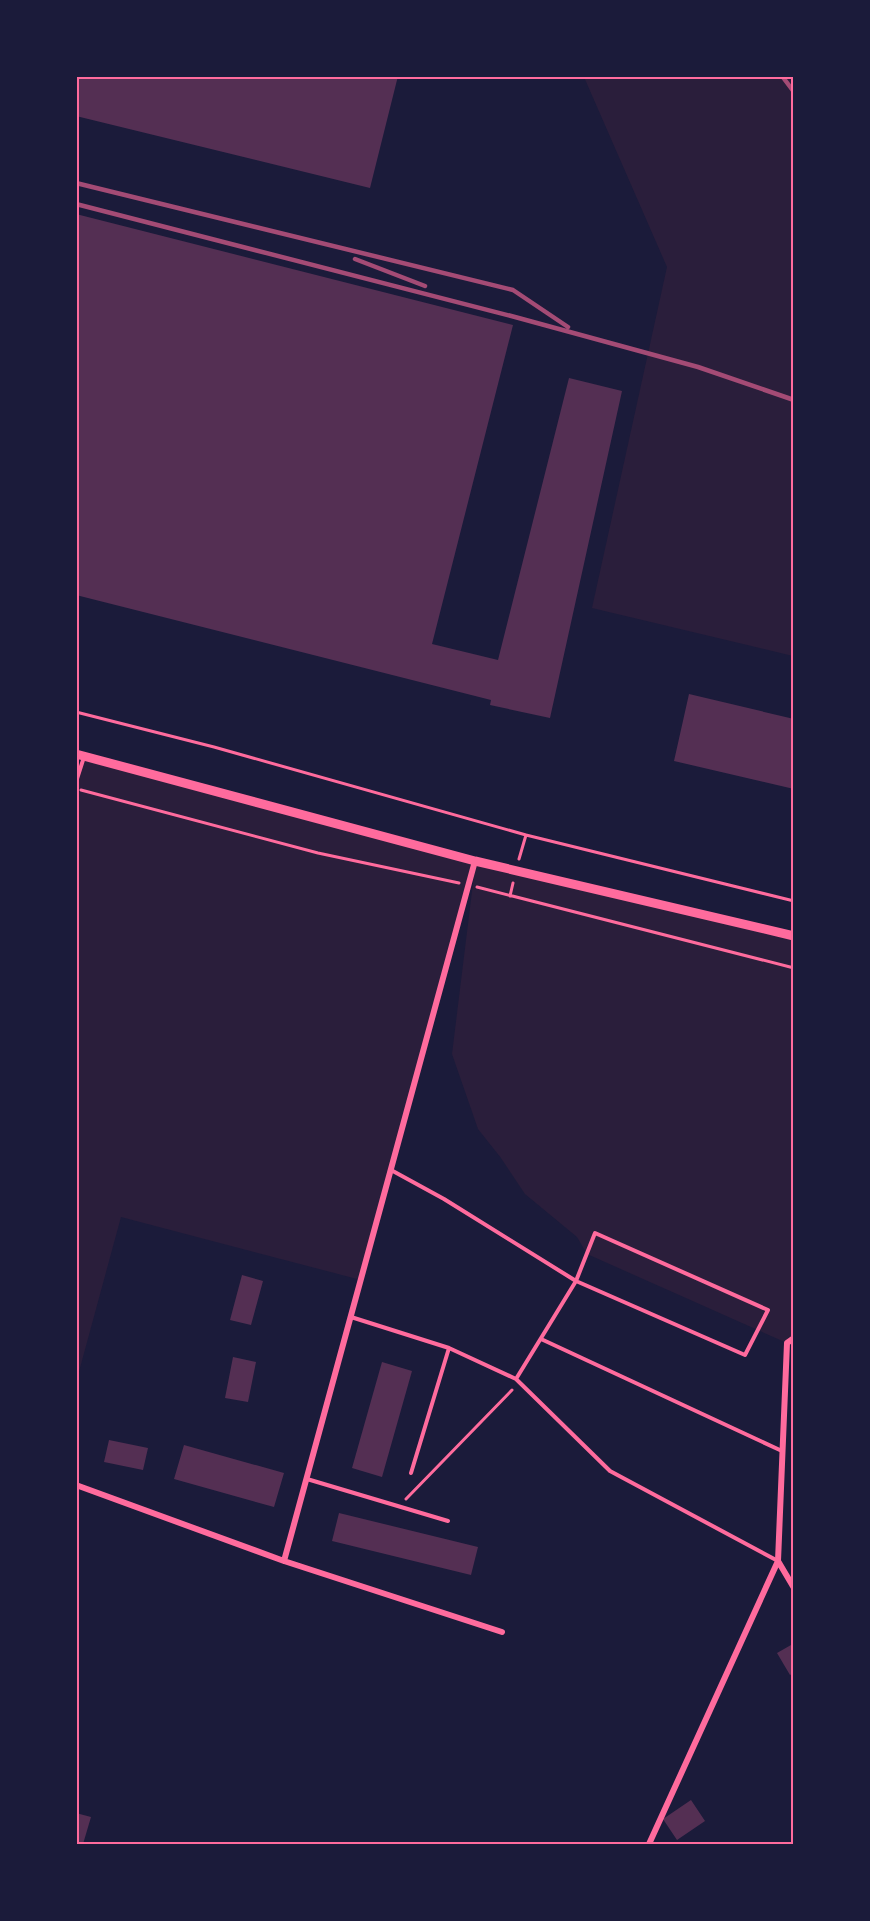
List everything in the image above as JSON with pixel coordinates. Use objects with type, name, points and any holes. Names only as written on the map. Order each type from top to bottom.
[{"type":"main road","points":[[81,755],[475,861],[794,936]]},
{"type":"street","points":[[284,1561],[475,861]]},
{"type":"street","points":[[649,1845],[778,1562],[787,1343],[794,1338]]},
{"type":"street","points":[[76,1485],[284,1561],[502,1632]]},
{"type":"street","points":[[778,1562],[794,1588]]},
{"type":"lane","points":[[76,782],[81,755]]},
{"type":"lane","points":[[391,1170],[444,1199],[576,1281],[745,1355],[768,1310],[596,1233],[576,1281],[518,1380]]},
{"type":"lane","points":[[351,1317],[449,1348],[518,1380],[610,1471],[778,1562]]},
{"type":"lane","points":[[540,1339],[783,1452]]},
{"type":"lane","points":[[411,1473],[449,1348]]},
{"type":"lane","points":[[307,1479],[448,1521]]},
{"type":"path","points":[[76,712],[214,747],[526,835],[794,901]]},
{"type":"path","points":[[76,789],[318,854],[469,885],[794,968]]},
{"type":"path","points":[[399,1507],[518,1380]]},
{"type":"shaded area","points":[[584,77],[793,77],[793,656],[592,608],[667,267]]},
{"type":"shaded area","points":[[85,757],[475,861],[793,936],[794,1338],[787,1343],[587,1254],[577,1237],[525,1194],[478,1129],[452,1054],[475,867],[361,1280],[121,1217],[77,1379],[76,782]]},
{"type":"building","points":[[76,76],[398,76],[370,188],[76,116]]},
{"type":"building","points":[[76,214],[513,325],[432,644],[498,660],[569,378],[622,391],[550,718],[490,705],[491,700],[76,595]]},
{"type":"building","points":[[689,694],[794,719],[794,789],[674,761]]},
{"type":"building","points":[[242,1275],[263,1281],[251,1325],[230,1320]]},
{"type":"building","points":[[233,1357],[256,1362],[248,1402],[225,1398]]},
{"type":"building","points":[[382,1362],[412,1371],[382,1477],[352,1468]]},
{"type":"building","points":[[109,1440],[148,1448],[143,1470],[104,1462]]},
{"type":"building","points":[[184,1445],[284,1473],[274,1507],[174,1479]]},
{"type":"building","points":[[339,1513],[478,1547],[471,1575],[332,1541]]},
{"type":"building","points":[[791,1645],[794,1649],[794,1673],[790,1675],[777,1653]]},
{"type":"building","points":[[691,1800],[705,1821],[677,1840],[663,1819]]},
{"type":"building","points":[[76,1813],[91,1817],[83,1844],[76,1844]]},
{"type":"railway","points":[[782,76],[794,92]]},
{"type":"railway","points":[[76,183],[513,290],[568,327]]},
{"type":"railway","points":[[76,204],[515,317],[698,367],[794,400]]},
{"type":"railway","points":[[355,259],[425,286]]}]
